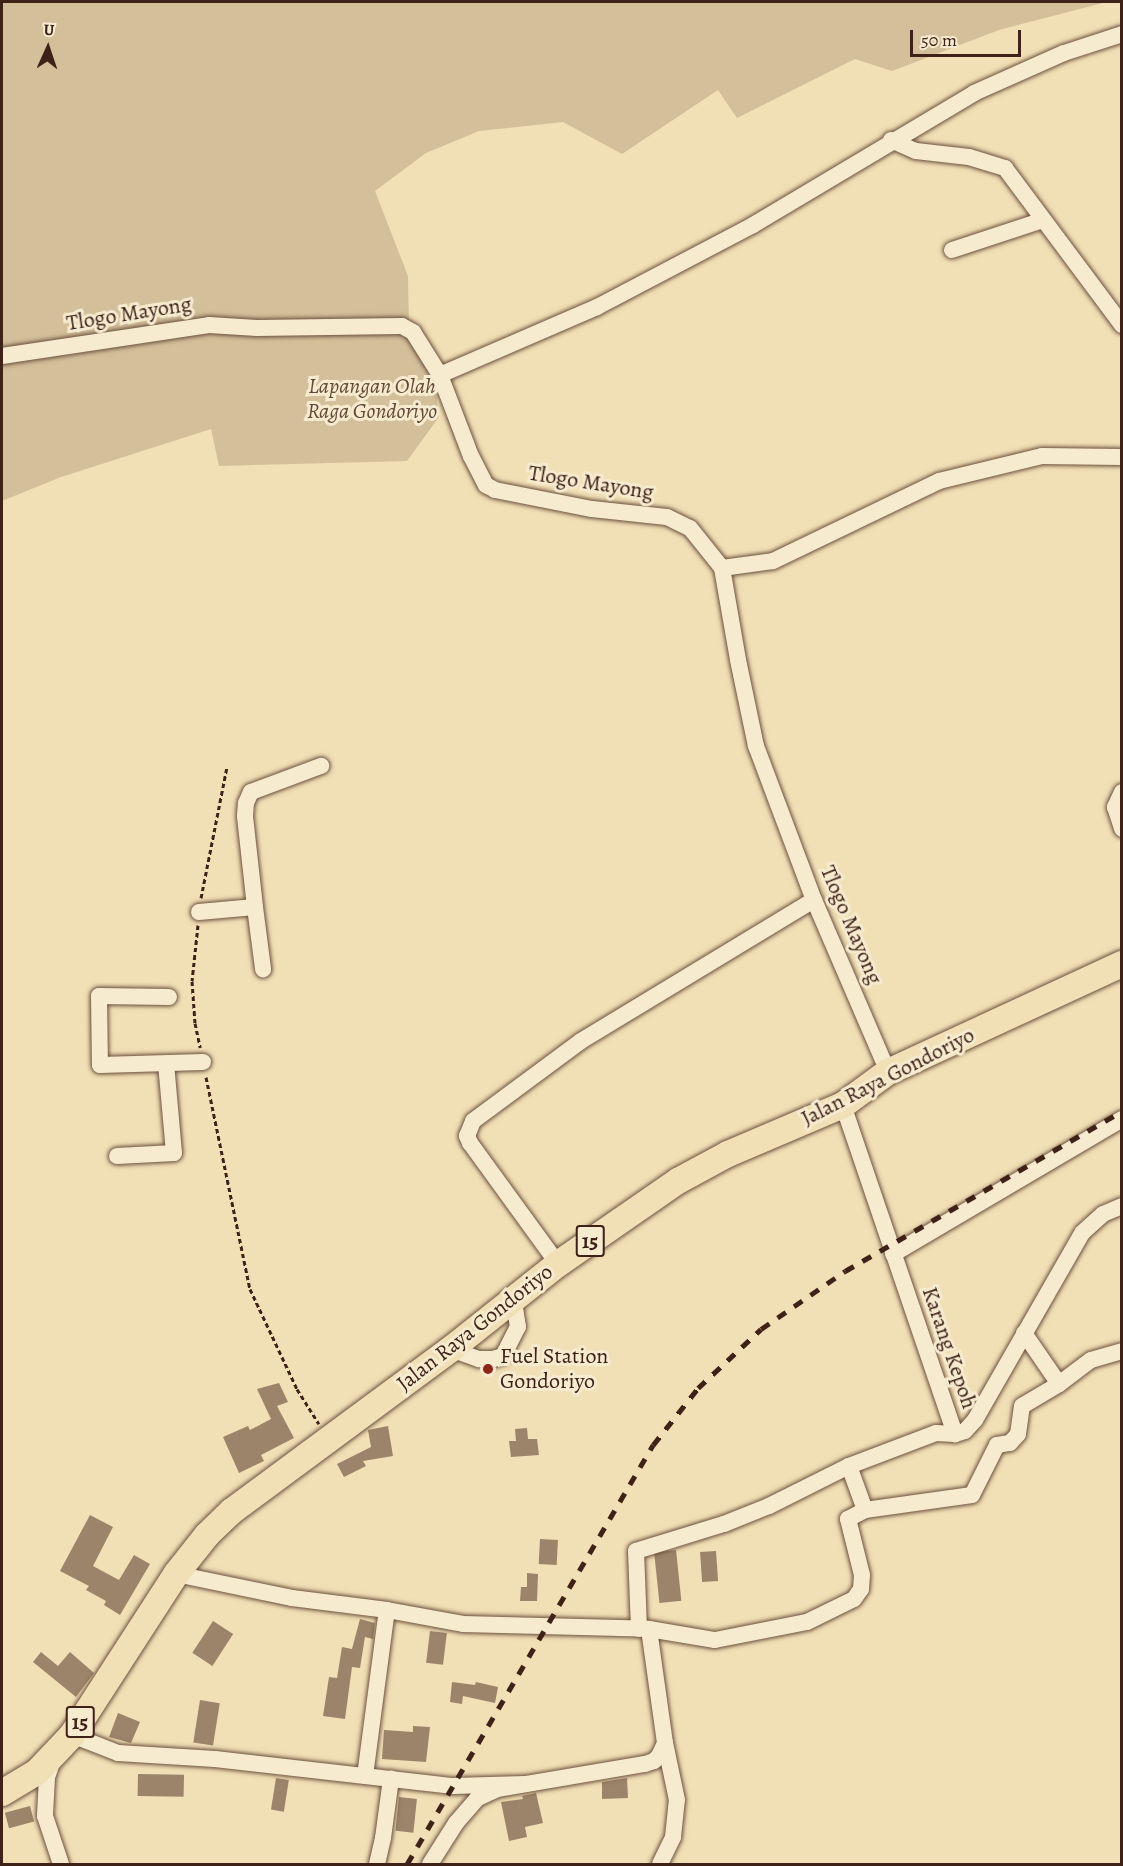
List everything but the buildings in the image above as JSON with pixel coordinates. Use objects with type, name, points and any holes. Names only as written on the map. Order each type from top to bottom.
[{"type":"highway","name":"Jalan Raya Gondoriyo","points":[[72,1734],[176,1574],[207,1535],[232,1511],[451,1349],[558,1264],[688,1176],[728,1154],[843,1104],[888,1072],[1122,964]]},
{"type":"highway","name":"15","points":[[2,1793],[27,1779],[55,1754],[72,1734]]},
{"type":"street","points":[[440,375],[597,307],[753,225],[891,140],[974,93],[1064,53],[1122,34]]},
{"type":"street","points":[[891,140],[916,152],[969,156],[1005,168],[1122,325]]},
{"type":"street","points":[[952,250],[1043,220]]},
{"type":"street","name":"Tlogo Mayong","points":[[2,356],[209,325],[312,328],[377,324],[402,326],[413,332],[440,375],[471,456],[486,485],[495,489],[592,509],[667,517],[690,528],[722,568],[756,746],[814,900],[888,1072]]},
{"type":"street","points":[[722,568],[773,561],[939,481],[1042,456],[1122,457]]},
{"type":"street","points":[[263,969],[244,816],[246,802],[251,792],[321,766]]},
{"type":"street","points":[[1122,792],[1115,807],[1122,830]]},
{"type":"street","points":[[558,1264],[470,1143],[467,1136],[473,1121],[581,1041],[814,900]]},
{"type":"street","points":[[200,912],[255,907]]},
{"type":"street","points":[[169,997],[99,996],[100,1065],[203,1062]]},
{"type":"street","points":[[117,1156],[174,1153],[166,1063]]},
{"type":"street","name":"Karang Kepoh","points":[[843,1104],[955,1434],[965,1431],[975,1420],[1082,1233],[1103,1214],[1122,1206]]},
{"type":"street","points":[[893,1254],[1122,1119]]},
{"type":"street","points":[[451,1349],[479,1359],[503,1356],[518,1327],[514,1301]]},
{"type":"street","points":[[1024,1333],[1059,1384]]},
{"type":"street","points":[[176,1574],[292,1598],[387,1610],[463,1624],[644,1629],[715,1640],[807,1622],[854,1599],[861,1589],[862,1575],[848,1519],[865,1510],[972,1496],[997,1445],[1010,1443],[1018,1434],[1022,1406],[1059,1384],[1091,1360],[1122,1351]]},
{"type":"street","points":[[660,1864],[673,1837],[677,1800],[644,1629],[636,1551],[724,1524],[769,1506],[849,1466],[936,1433],[955,1434]]},
{"type":"street","points":[[849,1466],[865,1510]]},
{"type":"street","points":[[365,1776],[387,1610]]},
{"type":"street","points":[[72,1734],[118,1753],[215,1759],[453,1786],[526,1784]]},
{"type":"street","points":[[430,1864],[456,1823],[478,1798],[497,1789],[654,1761],[665,1743]]},
{"type":"street","points":[[55,1754],[47,1777],[45,1816],[61,1864]]},
{"type":"street","points":[[376,1864],[383,1838],[391,1779]]},
{"type":"path","points":[[227,767],[200,912],[192,981],[195,1023],[250,1289],[297,1389],[329,1440]]},
{"type":"green space","name":"Lapangan Olah Raga Gondoriyo","points":[[2,2],[1103,3],[999,30],[892,71],[855,59],[737,118],[718,90],[622,154],[563,122],[479,131],[426,153],[375,191],[408,276],[409,329],[435,383],[439,417],[407,461],[219,466],[211,429],[61,477],[2,501]]},
{"type":"railway","points":[[407,1864],[653,1445],[698,1388],[761,1329],[845,1271],[1122,1111]]},
{"type":"place","name":"Fuel Station Gondoriyo","points":[[488,1369]]}]
